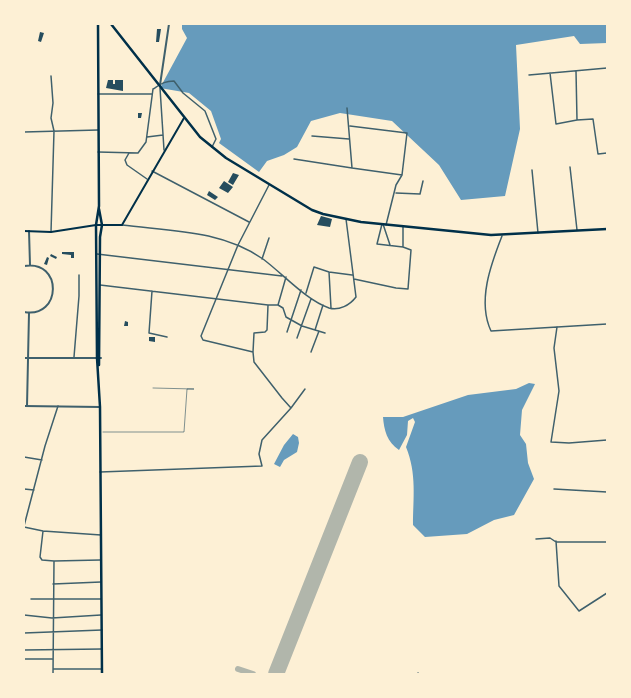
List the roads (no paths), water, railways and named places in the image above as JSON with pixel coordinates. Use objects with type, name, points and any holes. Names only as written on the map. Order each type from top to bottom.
[{"type":"highway","points":[[111,24],[200,137],[212,147],[269,185],[312,210],[346,219],[502,236],[607,229]]},
{"type":"highway","points":[[98,25],[99,206],[102,224],[98,254]]},
{"type":"highway","points":[[99,206],[96,225],[98,254],[102,674]]},
{"type":"main road","points":[[24,231],[52,232],[102,224],[122,224],[184,118]]},
{"type":"street","points":[[164,150],[160,86],[169,24]]},
{"type":"street","points":[[529,75],[607,68]]},
{"type":"street","points":[[576,70],[577,120]]},
{"type":"street","points":[[550,73],[556,124],[593,119],[598,154],[607,153]]},
{"type":"street","points":[[51,76],[54,103],[51,118],[54,131],[52,232]]},
{"type":"street","points":[[98,152],[138,153],[146,142],[153,89],[160,86],[162,82],[174,81],[183,93],[205,110],[216,139],[212,147]]},
{"type":"street","points":[[98,94],[152,94]]},
{"type":"street","points":[[347,108],[350,126],[349,139],[352,168]]},
{"type":"street","points":[[350,126],[407,133],[402,175],[396,185],[396,193],[377,244],[403,247],[411,250],[408,289],[353,279]]},
{"type":"street","points":[[24,132],[98,130]]},
{"type":"street","points":[[146,137],[162,135]]},
{"type":"street","points":[[312,136],[349,139]]},
{"type":"street","points":[[129,153],[125,160],[127,165],[147,179]]},
{"type":"street","points":[[294,159],[402,175]]},
{"type":"street","points":[[570,167],[577,231]]},
{"type":"street","points":[[532,170],[538,233]]},
{"type":"street","points":[[152,171],[249,222]]},
{"type":"street","points":[[396,193],[420,194],[423,182]]},
{"type":"street","points":[[253,352],[202,339],[201,334],[238,245],[269,185]]},
{"type":"street","points":[[122,224],[198,233],[238,245],[262,259],[306,294],[323,305],[331,308],[341,308],[355,298],[346,219]]},
{"type":"street","points":[[384,224],[390,245]]},
{"type":"street","points":[[403,226],[403,247]]},
{"type":"street","points":[[29,231],[30,265]]},
{"type":"street","points":[[502,236],[492,263],[486,290],[487,321],[491,331],[607,324]]},
{"type":"street","points":[[262,259],[269,238]]},
{"type":"street","points":[[98,254],[285,277]]},
{"type":"street","points":[[24,266],[30,265],[44,270],[52,282],[53,289],[52,297],[43,308],[29,313],[24,312]]},
{"type":"street","points":[[306,294],[314,267],[329,272],[352,275]]},
{"type":"street","points":[[329,272],[331,308]]},
{"type":"street","points":[[74,357],[79,296],[79,275]]},
{"type":"street","points":[[278,305],[285,277]]},
{"type":"street","points":[[98,285],[278,305],[283,308],[284,315],[290,320],[302,326],[325,333]]},
{"type":"street","points":[[287,332],[301,289]]},
{"type":"street","points":[[152,291],[149,333],[167,337]]},
{"type":"street","points":[[297,338],[312,298]]},
{"type":"street","points":[[268,305],[267,330],[265,332],[254,333],[254,362],[291,408]]},
{"type":"street","points":[[314,330],[323,305]]},
{"type":"street","points":[[29,313],[25,406],[100,407]]},
{"type":"street","points":[[557,327],[554,348],[558,391],[551,442],[569,443],[607,440]]},
{"type":"street","points":[[311,352],[319,332]]},
{"type":"street","points":[[24,358],[99,358]]},
{"type":"street","points":[[100,472],[262,466],[259,454],[262,440],[291,408],[305,389]]},
{"type":"street","points":[[58,406],[24,526],[43,531],[101,535]]},
{"type":"street","points":[[24,457],[42,460]]},
{"type":"street","points":[[24,489],[34,490]]},
{"type":"street","points":[[554,489],[607,492]]},
{"type":"street","points":[[43,531],[40,559],[54,561],[102,560]]},
{"type":"street","points":[[536,539],[550,538],[556,541],[607,542]]},
{"type":"street","points":[[556,541],[559,586],[579,611],[607,592]]},
{"type":"street","points":[[53,674],[52,600],[54,561]]},
{"type":"street","points":[[53,584],[101,582]]},
{"type":"street","points":[[31,599],[101,599]]},
{"type":"street","points":[[24,615],[52,618],[101,615]]},
{"type":"street","points":[[24,633],[102,630]]},
{"type":"street","points":[[24,650],[102,649]]},
{"type":"street","points":[[24,659],[52,659]]},
{"type":"street","points":[[52,669],[102,669]]},
{"type":"water","points":[[182,24],[607,24],[607,43],[580,44],[574,36],[516,45],[520,129],[505,196],[461,200],[439,165],[392,121],[340,113],[311,121],[297,147],[284,155],[267,161],[259,172],[219,143],[221,139],[211,111],[189,93],[160,88],[187,38],[182,29]]},
{"type":"water","points":[[529,383],[535,384],[522,410],[520,435],[526,444],[528,463],[534,479],[514,515],[494,520],[467,534],[425,537],[413,525],[413,476],[406,447],[415,422],[413,418],[408,421],[407,435],[399,450],[395,447],[387,435],[383,417],[403,417],[468,395],[516,389]]},
{"type":"water","points":[[293,434],[298,437],[299,443],[297,452],[284,460],[280,467],[274,464],[284,445]]}]
